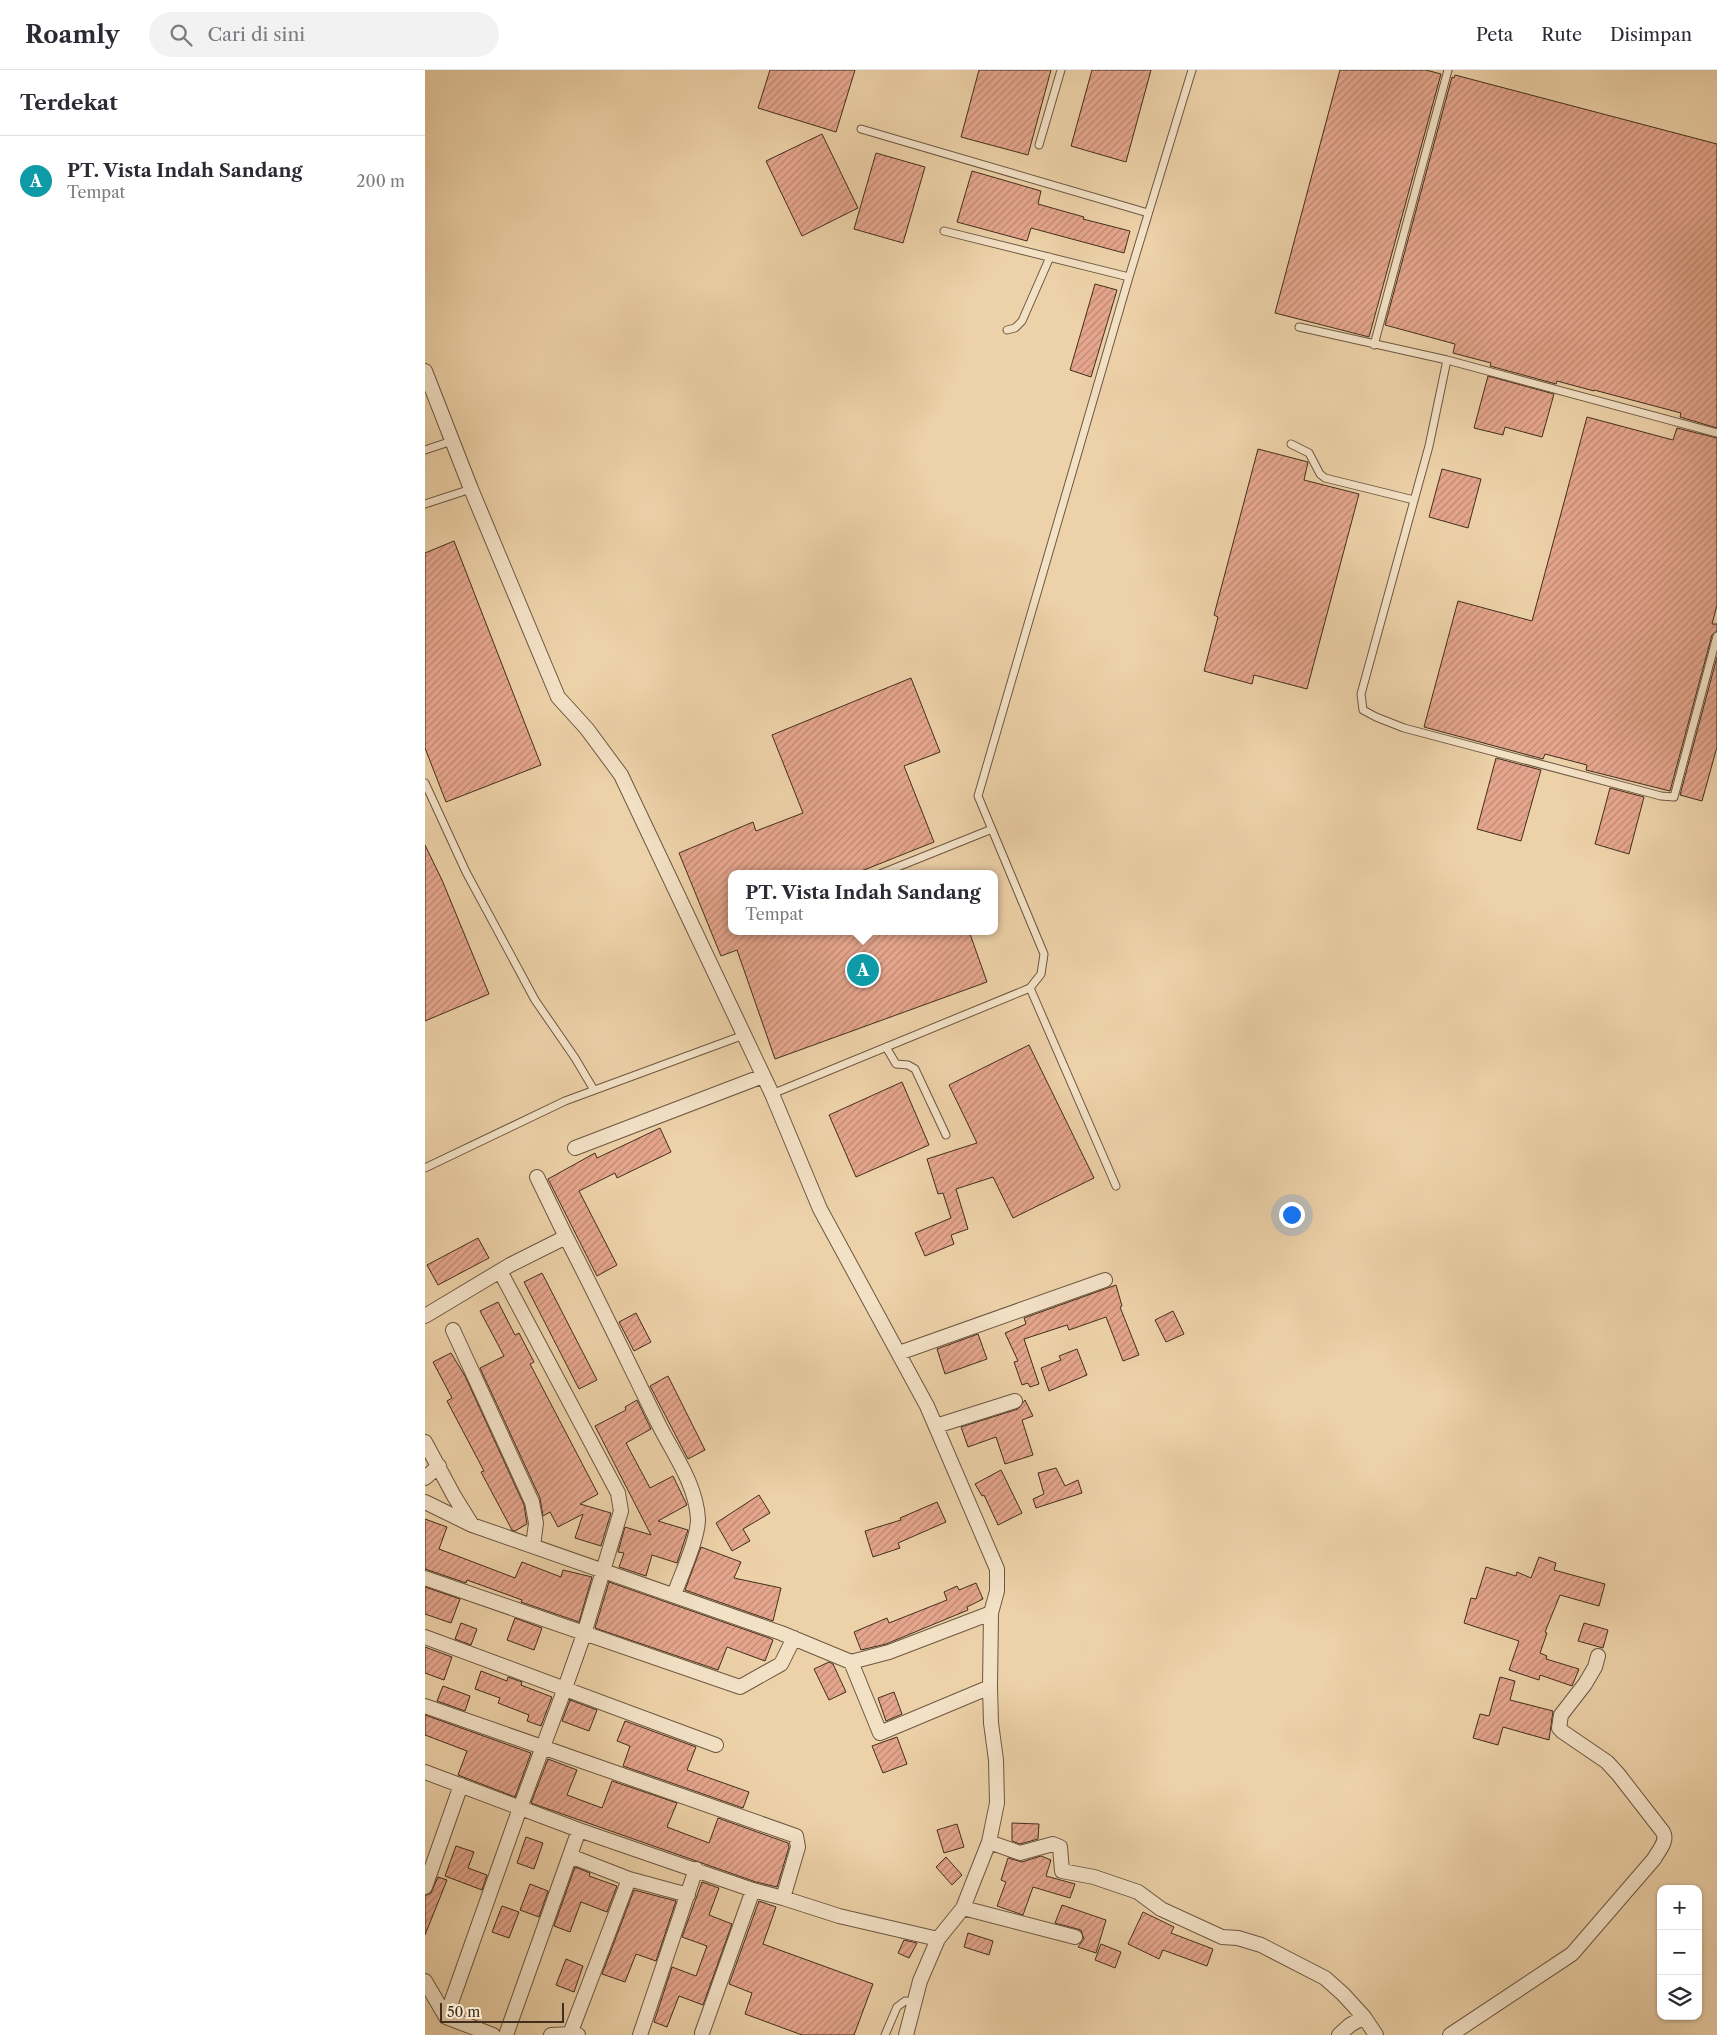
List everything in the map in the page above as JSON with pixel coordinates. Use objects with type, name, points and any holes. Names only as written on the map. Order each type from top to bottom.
[{"type":"street","points":[[425,371],[471,488],[558,697],[587,729],[621,775],[772,1094],[820,1209],[927,1406],[997,1568],[997,1591],[991,1614],[990,1687],[991,1723],[996,1760],[997,1803],[989,1842],[963,1908],[939,1939],[920,1981],[906,2035]]},
{"type":"street","points":[[575,1148],[763,1076]]},
{"type":"street","points":[[537,1177],[665,1438],[688,1478],[693,1492],[697,1507],[697,1529],[674,1595]]},
{"type":"street","points":[[425,1316],[500,1271],[566,1237]]},
{"type":"street","points":[[446,2017],[584,1634],[621,1511],[618,1492],[500,1271]]},
{"type":"street","points":[[899,1353],[1105,1280]]},
{"type":"street","points":[[453,1330],[532,1502],[536,1523],[533,1546]]},
{"type":"street","points":[[936,1426],[1015,1401]]},
{"type":"street","points":[[425,1442],[453,1496],[473,1525]]},
{"type":"street","points":[[425,1478],[439,1466]]},
{"type":"street","points":[[425,1502],[473,1525],[794,1638],[851,1662],[889,1652],[991,1614]]},
{"type":"street","points":[[425,1578],[741,1687],[781,1664],[794,1638]]},
{"type":"street","points":[[425,1637],[716,1745]]},
{"type":"street","points":[[1450,2035],[1572,1954],[1654,1859],[1664,1842],[1665,1836],[1663,1832],[1607,1762],[1559,1728],[1561,1715],[1585,1684],[1595,1667],[1598,1656]]},
{"type":"street","points":[[851,1662],[880,1733],[990,1687]]},
{"type":"street","points":[[425,1706],[796,1836],[799,1847],[783,1898]]},
{"type":"street","points":[[425,1772],[579,1830],[753,1890],[839,1916],[939,1939]]},
{"type":"street","points":[[425,1886],[461,1786]]},
{"type":"street","points":[[506,2035],[579,1830]]},
{"type":"street","points":[[989,1842],[1020,1853],[1057,1844],[1060,1847],[1061,1872],[1094,1877],[1138,1892],[1161,1910],[1222,1937],[1238,1938],[1261,1945],[1325,1978],[1364,2017],[1376,2035]]},
{"type":"street","points":[[570,1856],[629,1879],[688,1895]]},
{"type":"street","points":[[640,2035],[696,1870]]},
{"type":"street","points":[[551,2035],[574,2034],[629,1879]]},
{"type":"street","points":[[701,2033],[753,1890]]},
{"type":"street","points":[[963,1908],[1075,1937]]},
{"type":"street","points":[[425,1981],[446,2017],[493,2035]]},
{"type":"street","points":[[1339,2035],[1350,2025],[1364,2017]]},
{"type":"lane","points":[[1039,145],[1061,70]]},
{"type":"lane","points":[[772,1094],[1030,988],[1041,974],[1044,954],[978,796],[1129,277],[1192,70]]},
{"type":"lane","points":[[1374,345],[1447,70]]},
{"type":"lane","points":[[861,129],[1148,213]]},
{"type":"lane","points":[[944,232],[1129,277]]},
{"type":"lane","points":[[1007,330],[1015,328],[1022,321],[1050,257]]},
{"type":"lane","points":[[1299,328],[1447,360],[1717,432]]},
{"type":"lane","points":[[1447,360],[1429,446],[1361,694],[1363,710],[1376,718],[1405,728],[1661,796],[1674,797],[1717,636]]},
{"type":"lane","points":[[425,450],[452,441]]},
{"type":"lane","points":[[1291,444],[1309,453],[1320,474],[1325,478],[1414,500]]},
{"type":"lane","points":[[425,504],[471,488]]},
{"type":"lane","points":[[425,783],[466,872],[535,1000],[575,1058],[594,1090]]},
{"type":"lane","points":[[890,870],[992,829]]},
{"type":"lane","points":[[1030,988],[1117,1186]]},
{"type":"lane","points":[[425,1168],[565,1101],[744,1034]]},
{"type":"lane","points":[[886,1047],[896,1064],[908,1065],[915,1069],[946,1135]]},
{"type":"lane","points":[[885,2035],[897,2007],[905,2000],[914,2002]]},
{"type":"building","points":[[770,70],[855,70],[836,132],[758,108]]},
{"type":"building","points":[[979,70],[1051,70],[1028,155],[961,137]]},
{"type":"building","points":[[1092,70],[1151,70],[1126,162],[1071,146]]},
{"type":"building","points":[[1340,70],[1426,70],[1441,74],[1369,337],[1275,313]]},
{"type":"building","points":[[1455,75],[1717,144],[1717,428],[1680,417],[1681,413],[1557,381],[1556,384],[1490,366],[1491,363],[1453,353],[1455,344],[1385,325],[1452,77],[1454,78]]},
{"type":"building","points":[[822,134],[858,208],[802,236],[766,161]]},
{"type":"building","points":[[876,153],[925,167],[903,243],[854,229]]},
{"type":"building","points":[[972,171],[1041,191],[1038,204],[1084,217],[1083,219],[1130,231],[1124,253],[1031,228],[1027,241],[957,222]]},
{"type":"building","points":[[1095,284],[1117,290],[1091,377],[1070,370]]},
{"type":"building","points":[[1488,376],[1554,394],[1542,437],[1505,427],[1503,435],[1474,428]]},
{"type":"building","points":[[1587,417],[1673,440],[1677,428],[1717,438],[1717,605],[1712,624],[1717,624],[1717,631],[1712,635],[1670,791],[1586,770],[1587,765],[1545,754],[1543,759],[1424,727],[1458,601],[1532,621]]},
{"type":"building","points":[[1258,449],[1308,462],[1304,480],[1359,494],[1307,689],[1254,675],[1252,684],[1204,671],[1218,617],[1214,615]]},
{"type":"building","points":[[1442,469],[1481,479],[1468,528],[1429,517]]},
{"type":"building","points":[[454,541],[541,765],[446,802],[425,748],[425,553]]},
{"type":"building","points":[[1717,657],[1717,747],[1702,801],[1680,795]]},
{"type":"building","points":[[911,678],[940,752],[904,766],[934,842],[864,870],[728,870],[728,935],[970,935],[987,982],[775,1059],[737,950],[721,956],[679,853],[753,822],[756,831],[803,813],[772,735]]},
{"type":"building","points":[[1496,758],[1541,770],[1521,841],[1477,829]]},
{"type":"building","points":[[1610,788],[1644,797],[1629,854],[1595,844]]},
{"type":"building","points":[[425,845],[442,880],[489,994],[425,1021]]},
{"type":"building","points":[[1029,1045],[1094,1178],[1013,1218],[993,1177],[956,1189],[968,1229],[951,1235],[954,1244],[925,1256],[915,1233],[951,1218],[943,1193],[938,1194],[927,1159],[977,1143],[949,1085]]},
{"type":"building","points":[[902,1082],[929,1145],[856,1177],[829,1115]]},
{"type":"building","points":[[660,1128],[671,1152],[617,1178],[615,1173],[579,1191],[617,1265],[597,1276],[548,1179],[595,1153],[597,1158]]},
{"type":"building","points":[[478,1238],[489,1258],[438,1285],[427,1265]]},
{"type":"building","points":[[542,1273],[597,1380],[579,1389],[524,1282]]},
{"type":"building","points":[[1116,1285],[1122,1306],[1120,1307],[1139,1355],[1123,1361],[1106,1317],[1069,1330],[1067,1325],[1024,1339],[1039,1384],[1030,1387],[1028,1383],[1022,1385],[1014,1362],[1018,1361],[1005,1333],[1026,1324],[1024,1318]]},
{"type":"building","points":[[498,1302],[515,1335],[519,1333],[534,1362],[530,1364],[598,1494],[580,1504],[611,1513],[601,1546],[575,1538],[583,1514],[558,1527],[550,1512],[543,1516],[540,1498],[480,1368],[504,1356],[480,1311]]},
{"type":"building","points":[[1173,1311],[1184,1334],[1166,1342],[1155,1320]]},
{"type":"building","points":[[636,1313],[651,1342],[634,1351],[619,1322]]},
{"type":"building","points":[[978,1334],[987,1359],[945,1374],[937,1349]]},
{"type":"building","points":[[1077,1349],[1087,1375],[1049,1391],[1041,1368],[1061,1360],[1059,1356]]},
{"type":"building","points":[[451,1353],[465,1376],[524,1505],[527,1524],[515,1531],[512,1530],[481,1472],[484,1471],[447,1401],[452,1398],[433,1362]]},
{"type":"building","points":[[668,1376],[705,1450],[688,1459],[650,1386]]},
{"type":"building","points":[[637,1400],[651,1429],[626,1443],[650,1488],[673,1476],[687,1505],[658,1521],[688,1530],[677,1563],[652,1555],[646,1576],[619,1567],[624,1553],[618,1552],[625,1527],[651,1535],[595,1426],[626,1410],[625,1407]]},
{"type":"building","points":[[1025,1400],[1033,1416],[1022,1420],[1033,1455],[1005,1464],[996,1437],[968,1447],[961,1427],[1018,1409]]},
{"type":"building","points":[[1056,1468],[1065,1486],[1078,1480],[1082,1493],[1036,1508],[1033,1499],[1044,1494],[1038,1473]]},
{"type":"building","points":[[1001,1470],[1022,1513],[998,1525],[984,1495],[982,1496],[975,1484]]},
{"type":"building","points":[[759,1495],[770,1513],[743,1529],[750,1541],[732,1551],[716,1523]]},
{"type":"building","points":[[937,1502],[946,1522],[898,1543],[900,1548],[873,1557],[865,1531],[901,1520],[900,1518]]},
{"type":"building","points":[[425,1519],[447,1527],[439,1549],[515,1578],[522,1562],[561,1577],[563,1570],[592,1577],[579,1622],[521,1602],[522,1600],[467,1580],[466,1583],[425,1569]]},
{"type":"building","points":[[701,1547],[741,1562],[734,1578],[781,1588],[773,1621],[685,1590]]},
{"type":"building","points":[[1539,1557],[1556,1563],[1554,1570],[1605,1584],[1599,1606],[1560,1595],[1545,1632],[1547,1633],[1540,1653],[1547,1656],[1546,1659],[1579,1669],[1572,1686],[1540,1675],[1539,1680],[1509,1670],[1519,1641],[1464,1623],[1471,1598],[1476,1599],[1486,1567],[1516,1576],[1517,1572],[1531,1578]]},
{"type":"building","points":[[609,1582],[773,1640],[765,1661],[727,1647],[718,1670],[595,1628]]},
{"type":"building","points":[[976,1583],[983,1599],[967,1607],[968,1610],[886,1644],[861,1650],[854,1632],[887,1618],[889,1623],[947,1600],[944,1592],[957,1586],[959,1590]]},
{"type":"building","points":[[425,1587],[460,1599],[451,1623],[425,1614]]},
{"type":"building","points":[[515,1618],[542,1628],[534,1650],[507,1640]]},
{"type":"building","points":[[461,1623],[477,1629],[471,1645],[455,1639]]},
{"type":"building","points":[[1584,1623],[1608,1630],[1603,1648],[1578,1641]]},
{"type":"building","points":[[425,1647],[452,1657],[444,1680],[425,1673]]},
{"type":"building","points":[[829,1662],[833,1664],[846,1692],[829,1700],[814,1669]]},
{"type":"building","points":[[481,1671],[507,1681],[508,1677],[522,1682],[521,1685],[552,1697],[541,1726],[527,1721],[529,1715],[498,1703],[500,1698],[475,1689]]},
{"type":"building","points":[[1500,1677],[1515,1681],[1510,1700],[1553,1711],[1549,1740],[1503,1727],[1498,1745],[1473,1738],[1480,1714],[1489,1716]]},
{"type":"building","points":[[443,1686],[470,1696],[465,1711],[437,1701]]},
{"type":"building","points":[[894,1692],[902,1714],[886,1721],[878,1698]]},
{"type":"building","points":[[570,1700],[597,1710],[589,1731],[562,1721]]},
{"type":"building","points":[[425,1715],[531,1753],[515,1797],[458,1775],[467,1751],[425,1735]]},
{"type":"building","points":[[625,1721],[696,1747],[687,1770],[749,1792],[743,1808],[623,1766],[630,1746],[617,1741]]},
{"type":"building","points":[[897,1737],[907,1764],[883,1773],[872,1746]]},
{"type":"building","points":[[548,1759],[577,1770],[567,1795],[602,1808],[612,1781],[677,1803],[667,1827],[709,1843],[718,1818],[788,1843],[789,1847],[777,1887],[756,1882],[531,1803]]},
{"type":"building","points":[[1012,1823],[1039,1824],[1038,1839],[1020,1844],[1012,1841]]},
{"type":"building","points":[[957,1824],[964,1847],[944,1853],[937,1830]]},
{"type":"building","points":[[526,1837],[543,1843],[534,1869],[517,1863]]},
{"type":"building","points":[[456,1846],[474,1852],[468,1868],[487,1875],[482,1890],[445,1876]]},
{"type":"building","points":[[1041,1856],[1051,1860],[1046,1876],[1075,1884],[1070,1898],[1033,1887],[1023,1915],[997,1906],[1006,1882],[1001,1880],[1008,1858],[1022,1862]]},
{"type":"building","points":[[946,1857],[962,1875],[952,1885],[936,1867]]},
{"type":"building","points":[[575,1867],[590,1873],[589,1876],[617,1886],[607,1912],[581,1902],[570,1932],[554,1926]]},
{"type":"building","points":[[438,1877],[447,1880],[425,1935],[425,1896],[431,1893]]},
{"type":"building","points":[[702,1882],[719,1888],[709,1915],[732,1924],[703,2005],[679,1996],[667,2027],[654,2022],[672,1967],[696,1976],[707,1946],[682,1937]]},
{"type":"building","points":[[530,1884],[548,1891],[539,1917],[520,1910]]},
{"type":"building","points":[[634,1890],[676,1901],[656,1961],[636,1954],[625,1982],[602,1974]]},
{"type":"building","points":[[759,1901],[776,1907],[763,1944],[873,1984],[854,2035],[802,2035],[745,2014],[752,1993],[729,1984]]},
{"type":"building","points":[[1062,1905],[1106,1920],[1096,1953],[1078,1947],[1084,1939],[1081,1930],[1055,1923]]},
{"type":"building","points":[[502,1906],[519,1912],[509,1938],[492,1932]]},
{"type":"building","points":[[1143,1912],[1174,1927],[1171,1933],[1213,1949],[1207,1966],[1163,1950],[1159,1959],[1128,1944]]},
{"type":"building","points":[[968,1933],[993,1941],[989,1955],[964,1947]]},
{"type":"building","points":[[904,1940],[917,1943],[909,1958],[898,1953]]},
{"type":"building","points":[[1101,1944],[1121,1952],[1115,1968],[1095,1960]]},
{"type":"building","points":[[566,1959],[583,1966],[574,1992],[556,1985]]},
{"type":"place","name":"PT. Vista Indah Sandang","points":[[863,970]]}]
